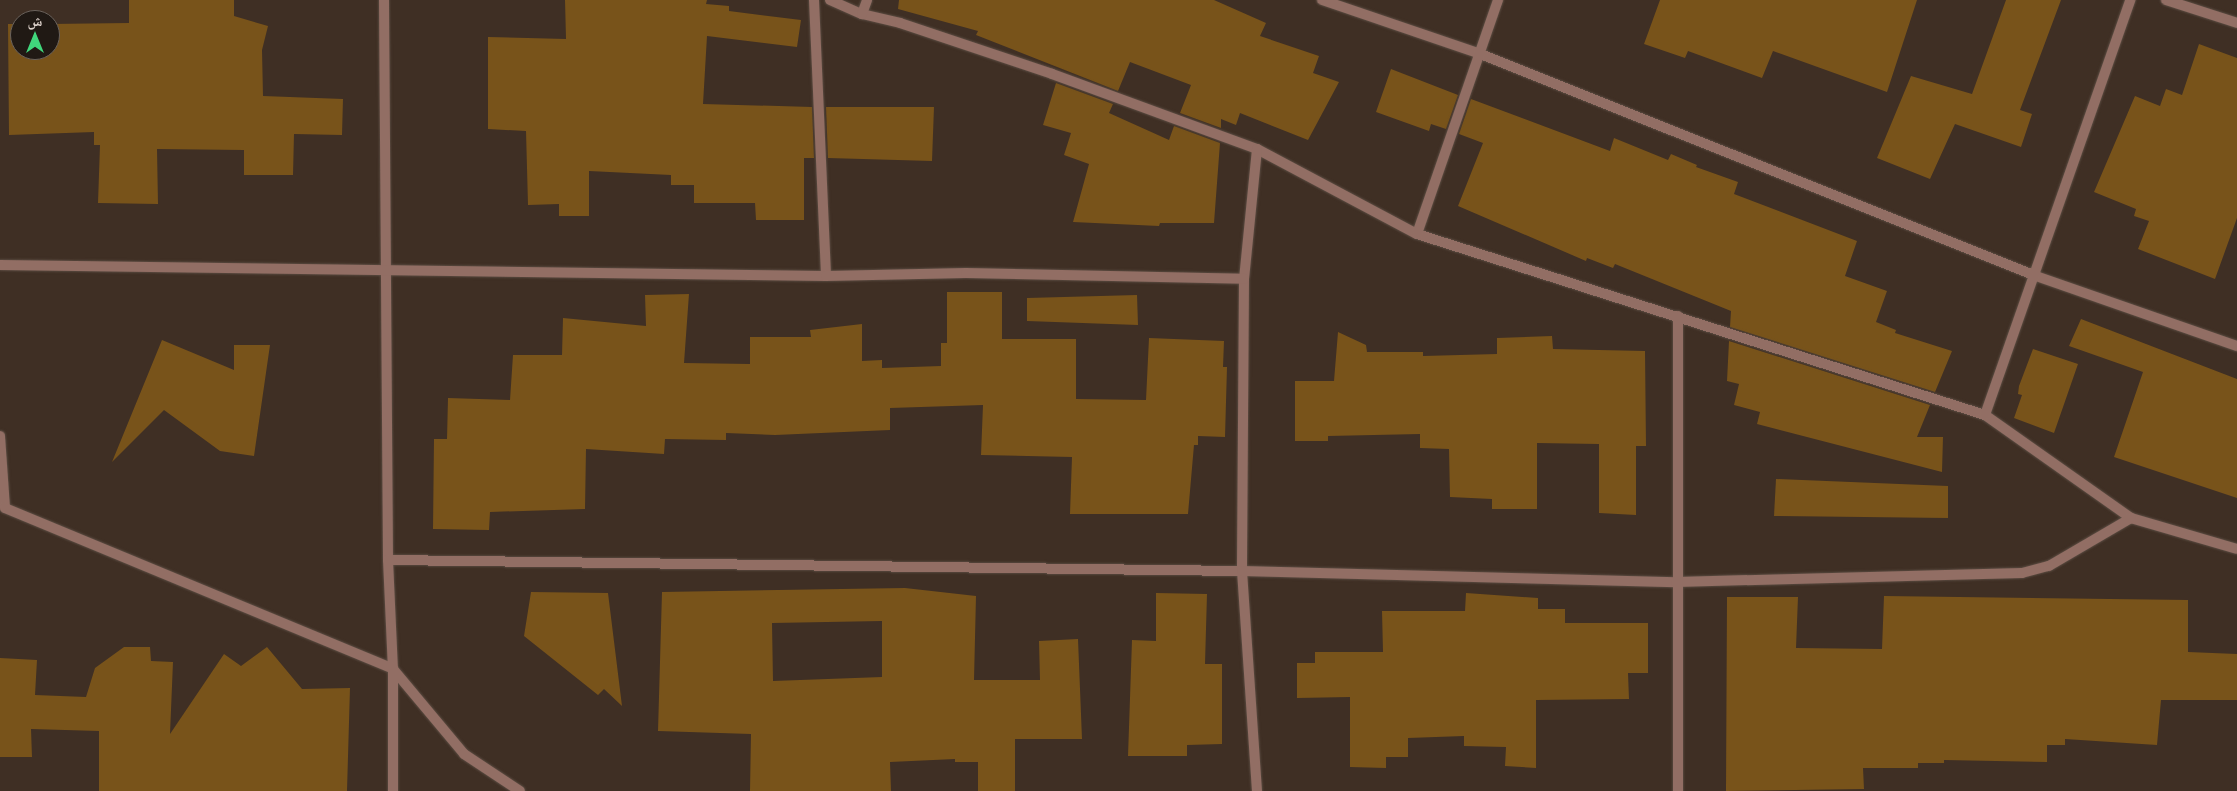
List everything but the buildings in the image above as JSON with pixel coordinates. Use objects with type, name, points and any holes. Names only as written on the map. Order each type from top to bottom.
[{"type":"street","points":[[384,0],[388,270],[388,560],[393,669],[393,791]]},
{"type":"street","points":[[814,0],[826,276]]},
{"type":"street","points":[[830,0],[862,14],[900,23],[1052,74],[1257,149],[1417,234],[1985,415],[2131,518],[2237,549]]},
{"type":"street","points":[[862,14],[867,0]]},
{"type":"street","points":[[1322,0],[1478,53],[2036,276],[2237,346]]},
{"type":"street","points":[[1417,234],[1478,53],[1498,0]]},
{"type":"street","points":[[1985,415],[2036,276],[2130,0]]},
{"type":"street","points":[[2166,0],[2237,23]]},
{"type":"street","points":[[1257,149],[1244,279],[1242,571],[1257,791]]},
{"type":"street","points":[[0,265],[826,276],[966,273],[1244,279]]},
{"type":"street","points":[[1678,316],[1676,582],[1678,791]]},
{"type":"street","points":[[0,436],[3,508],[393,669],[464,754],[520,791]]},
{"type":"street","points":[[388,560],[1242,571],[1676,582],[2022,573],[2049,566],[2131,518]]}]
